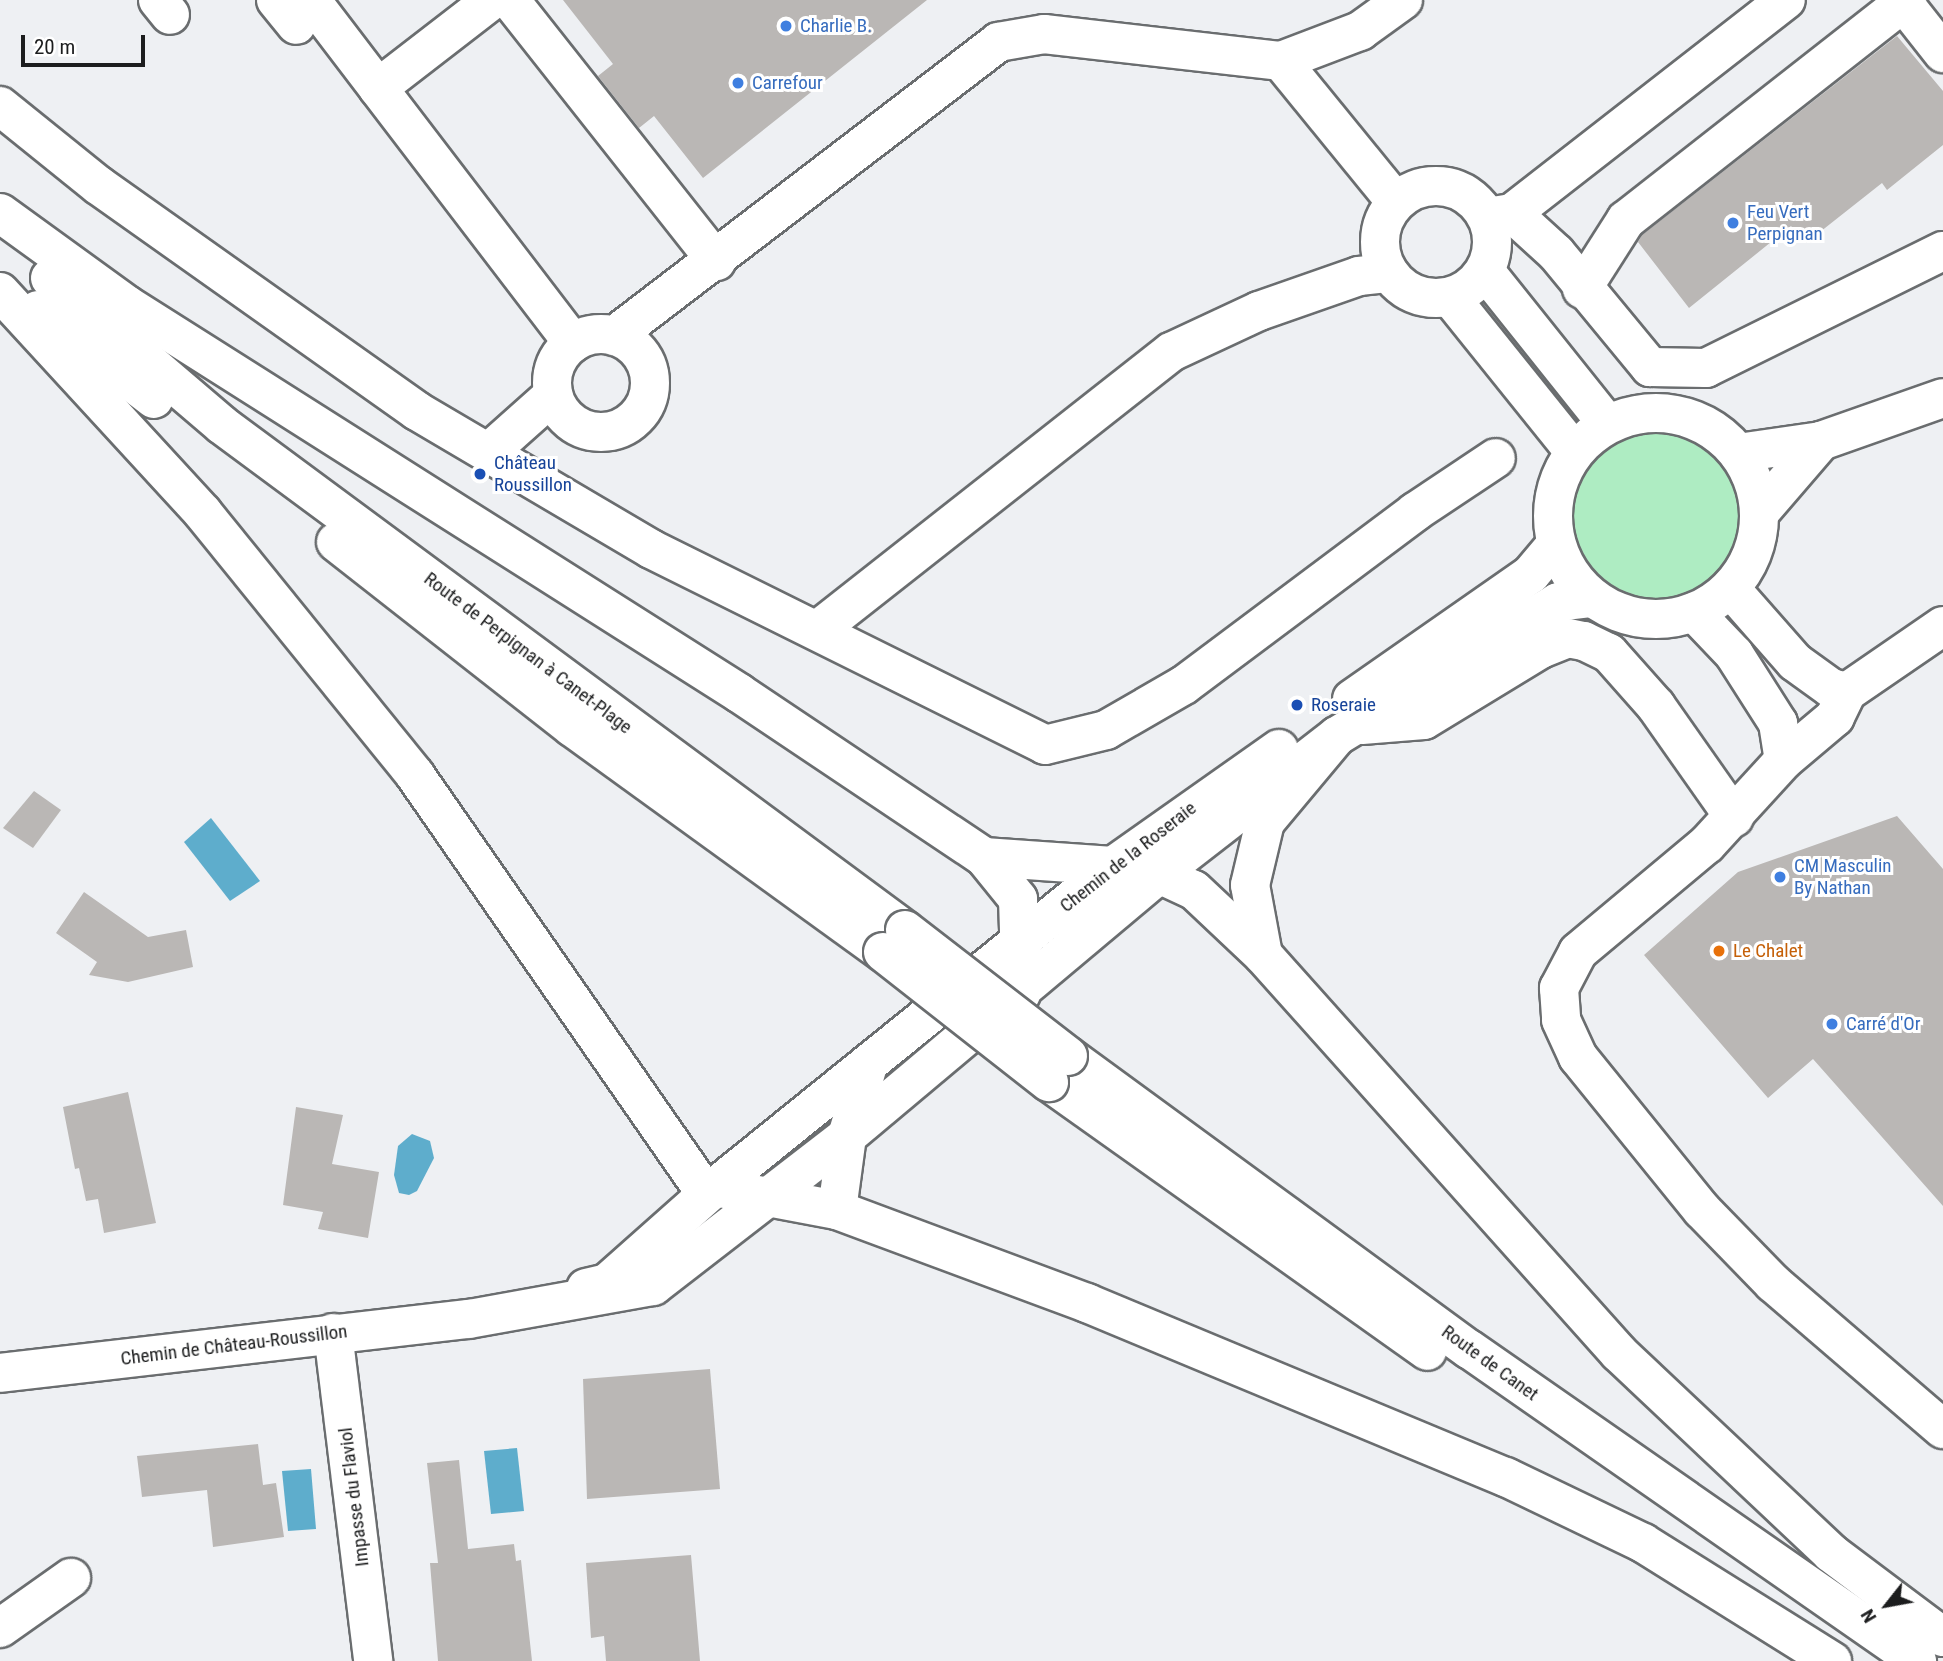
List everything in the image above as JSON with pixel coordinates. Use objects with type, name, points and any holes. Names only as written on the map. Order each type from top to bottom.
[{"type":"main road","points":[[378,88],[492,0]]},
{"type":"main road","points":[[510,0],[716,261]]},
{"type":"main road","points":[[614,336],[716,261],[998,42],[1044,34],[1281,61],[1360,31],[1404,0]]},
{"type":"main road","points":[[1786,0],[1499,215],[1492,254],[1485,271],[1450,297],[1416,295],[1389,274],[1379,237],[1396,202],[1418,189],[1445,186],[1462,191],[1499,215],[1556,253],[1582,289],[1650,367],[1706,368],[1943,251]]},
{"type":"main road","points":[[1582,289],[1626,220],[1907,3],[1943,53]]},
{"type":"main road","points":[[294,8],[378,88],[573,343]]},
{"type":"main road","points":[[1281,61],[1396,202]]},
{"type":"main road","points":[[0,106],[180,245],[417,411],[651,549],[819,629],[982,718],[1045,745],[1106,730],[1184,685],[1415,512],[1496,458]]},
{"type":"main road","points":[[0,213],[127,305],[762,708],[984,857],[1018,900],[1021,993]]},
{"type":"main road","name":"Route de Perpignan à Canet-Plage","points":[[0,235],[222,425],[1059,1069]]},
{"type":"main road","points":[[1485,271],[1607,424]]},
{"type":"main road","points":[[819,629],[1171,352],[1259,311],[1359,276],[1389,274]]},
{"type":"main road","name":"Route de Perpignan à Canet-Plage","points":[[0,281],[572,727],[894,941]]},
{"type":"main road","points":[[0,292],[203,513],[415,775],[699,1184],[713,1189],[837,1210],[1087,1303],[1506,1477],[1643,1543],[1832,1661]]},
{"type":"main road","points":[[1450,297],[1574,451]]},
{"type":"main road","points":[[586,336],[614,336],[628,342],[647,365],[649,395],[634,420],[620,429],[587,430],[572,423],[553,395],[555,366],[573,343],[586,336]]},
{"type":"main road","points":[[489,452],[553,395]]},
{"type":"main road","points":[[1738,453],[1821,441],[1943,398]]},
{"type":"main road","points":[[1658,412],[1688,417],[1715,431],[1738,453],[1752,478],[1760,512],[1755,545],[1730,588],[1694,612],[1655,620],[1622,614],[1592,598],[1569,573],[1556,544],[1554,501],[1574,451],[1607,424],[1658,412]]},
{"type":"main road","points":[[1760,512],[1821,441]]},
{"type":"main road","name":"Chemin de la Roseraie","points":[[713,1189],[867,1069],[1113,866],[1531,574],[1556,544]]},
{"type":"main road","points":[[1730,588],[1795,662],[1831,688],[1847,692]]},
{"type":"main road","name":"Chemin de la Roseraie","points":[[769,1198],[1021,993],[1159,874],[1345,731],[1558,602],[1592,598]]},
{"type":"main road","points":[[1694,612],[1734,654],[1792,741]]},
{"type":"main road","points":[[1943,626],[1847,692],[1835,717],[1792,741],[1734,817],[1578,952],[1559,988],[1561,1020],[1578,1057],[1720,1230],[1943,1429]]},
{"type":"main road","points":[[1263,955],[1250,886],[1265,822],[1345,731],[1424,720],[1541,649],[1568,638],[1584,641],[1609,653],[1656,706],[1734,817]]},
{"type":"main road","points":[[984,857],[1113,866],[1159,874],[1194,890],[1263,955],[1619,1353],[1831,1553],[1943,1637]]},
{"type":"main road","points":[[837,1210],[847,1136],[867,1069]]},
{"type":"main road","name":"Route de Canet","points":[[1059,1069],[1875,1661]]},
{"type":"main road","name":"Route de Canet","points":[[1059,1069],[1469,1349],[1917,1661]]},
{"type":"main road","name":"Chemin de Château-Roussillon","points":[[469,1319],[607,1283],[713,1189]]},
{"type":"main road","name":"Chemin de Château-Roussillon","points":[[0,1373],[469,1319],[653,1286],[769,1198]]},
{"type":"main road","name":"Impasse du Flaviol","points":[[333,1334],[373,1661]]},
{"type":"main road","points":[[0,1628],[71,1578]]},
{"type":"green space","points":[[1655,413],[1694,421],[1712,430],[1728,443],[1741,459],[1750,477],[1758,516],[1750,555],[1741,573],[1728,589],[1712,602],[1694,611],[1655,619],[1616,611],[1598,602],[1582,589],[1569,573],[1560,555],[1552,516],[1560,477],[1569,459],[1582,443],[1598,430],[1616,421]]},
{"type":"water","points":[[211,818],[260,881],[230,901],[184,842]]},
{"type":"water","points":[[412,1134],[430,1141],[434,1158],[417,1191],[409,1195],[399,1193],[394,1175],[398,1146]]},
{"type":"water","points":[[517,1448],[524,1511],[491,1514],[484,1451]]},
{"type":"water","points":[[311,1469],[316,1529],[288,1531],[282,1471]]},
{"type":"building","name":"Carrefour","points":[[563,0],[927,0],[703,178],[654,116],[639,128],[598,76],[613,64]]},
{"type":"building","points":[[1897,36],[1943,91],[1943,145],[1887,190],[1882,183],[1806,243],[1791,226],[1689,308],[1638,242],[1642,235]]},
{"type":"building","points":[[34,791],[61,810],[33,848],[3,828]]},
{"type":"building","name":"Carré d'Or","points":[[1897,816],[1943,869],[1943,1206],[1813,1059],[1768,1098],[1644,955],[1738,872]]},
{"type":"building","points":[[84,892],[148,937],[186,930],[193,967],[128,982],[89,975],[97,962],[56,933]]},
{"type":"building","points":[[128,1092],[156,1223],[104,1233],[98,1199],[86,1201],[79,1168],[75,1169],[63,1107]]},
{"type":"building","points":[[296,1107],[343,1115],[332,1164],[379,1172],[368,1238],[318,1229],[323,1212],[283,1205]]},
{"type":"building","points":[[710,1369],[720,1489],[587,1499],[583,1379]]},
{"type":"building","points":[[258,1444],[263,1485],[276,1483],[284,1537],[213,1547],[207,1490],[142,1497],[137,1456]]},
{"type":"building","points":[[459,1460],[468,1549],[514,1544],[516,1561],[521,1560],[532,1661],[438,1661],[430,1563],[438,1563],[427,1463]]},
{"type":"building","points":[[691,1555],[700,1661],[606,1661],[604,1636],[591,1638],[586,1563]]},
{"type":"place","name":"Charlie B.","points":[[786,26]]},
{"type":"place","name":"Carrefour","points":[[738,83]]},
{"type":"place","name":"Feu Vert Perpignan","points":[[1733,223]]},
{"type":"place","name":"Château Roussillon","points":[[480,474]]},
{"type":"place","name":"Roseraie","points":[[1297,705]]},
{"type":"place","name":"CM Masculin By Nathan","points":[[1780,877]]},
{"type":"place","name":"Le Chalet","points":[[1719,951]]},
{"type":"place","name":"Carré d'Or","points":[[1832,1024]]}]
